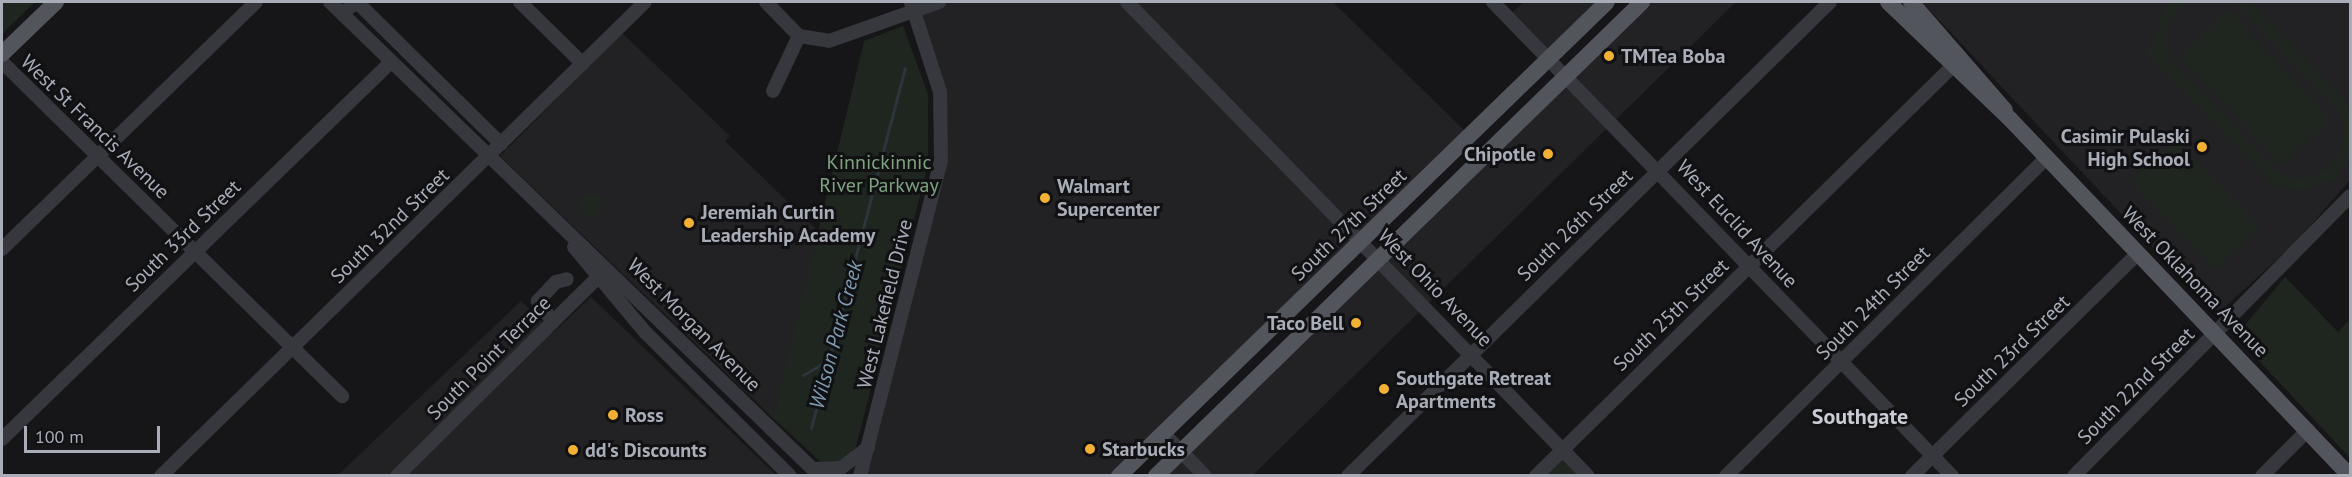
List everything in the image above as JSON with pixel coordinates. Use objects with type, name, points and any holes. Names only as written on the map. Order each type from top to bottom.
[{"type":"main road","points":[[2,54],[56,2]]},
{"type":"main road","name":"South 27th Street","points":[[1125,472],[1607,2]]},
{"type":"main road","points":[[1156,476],[1642,2]]},
{"type":"main road","name":"West Oklahoma Avenue","points":[[1888,2],[1957,61]]},
{"type":"main road","name":"West Oklahoma Avenue","points":[[1911,2],[1957,61],[2010,119],[2350,476]]},
{"type":"main road","points":[[1380,257],[1381,240],[1417,201],[1426,180]]},
{"type":"main road","points":[[1330,306],[1333,289],[1362,257],[1363,242]]},
{"type":"main road","points":[[1236,364],[1243,392]]},
{"type":"street","points":[[2,249],[256,2]]},
{"type":"street","name":"West Morgan Avenue","points":[[330,2],[538,204],[603,272],[817,472]]},
{"type":"street","points":[[520,2],[583,64]]},
{"type":"street","name":"South 32nd Street","points":[[161,476],[645,2]]},
{"type":"street","points":[[766,2],[779,21],[799,36],[837,40],[912,7],[939,2]]},
{"type":"street","name":"West Ohio Avenue","points":[[1127,2],[1380,257],[1588,476]]},
{"type":"street","name":"West Euclid Avenue","points":[[1493,2],[1567,73],[1952,476]]},
{"type":"street","name":"South 26th Street","points":[[1348,476],[1830,2]]},
{"type":"street","points":[[343,14],[353,3],[360,5],[501,144]]},
{"type":"street","name":"West Lakefield Drive","points":[[862,473],[941,161],[940,92],[912,7]]},
{"type":"street","points":[[773,91],[799,36]]},
{"type":"street","name":"South 25th Street","points":[[1536,476],[1957,61]]},
{"type":"street","name":"West St Francis Avenue","points":[[2,62],[342,396]]},
{"type":"street","name":"South 33rd Street","points":[[2,439],[391,62]]},
{"type":"street","name":"South 24th Street","points":[[1726,476],[2047,157]]},
{"type":"street","name":"South 22nd Street","points":[[2074,476],[2350,196]]},
{"type":"street","name":"South 23rd Street","points":[[1912,476],[2138,253]]},
{"type":"street","name":"West Morgan Avenue","points":[[603,272],[645,332],[790,476]]},
{"type":"street","name":"South Point Terrace","points":[[398,476],[603,272]]},
{"type":"street","points":[[553,322],[538,301],[556,282],[567,279]]},
{"type":"street","points":[[2262,476],[2308,430]]},
{"type":"street","points":[[1163,433],[1205,476]]},
{"type":"street","points":[[817,472],[841,468],[868,448]]},
{"type":"shaded area","points":[[939,2],[1333,2],[1470,136],[1119,475],[864,476],[944,124],[913,12]]},
{"type":"shaded area","points":[[1524,2],[1607,2],[1550,56],[1508,16]]},
{"type":"shaded area","points":[[1642,2],[1736,2],[1253,475],[1157,476]]},
{"type":"shaded area","name":"Casimir Pulaski High School","points":[[1922,2],[2350,2],[2350,180],[2296,242],[2216,315]]},
{"type":"shaded area","name":"Jeremiah Curtin Leadership Academy","points":[[622,33],[730,136],[725,141],[820,233],[773,418],[500,156]]},
{"type":"shaded area","points":[[591,297],[776,475],[337,476],[521,301],[553,333]]},
{"type":"green space","points":[[2,2],[35,2],[2,34]]},
{"type":"green space","points":[[2185,2],[2167,24],[2169,57],[2280,174],[2305,179],[2329,168],[2341,153],[2344,126],[2335,107],[2233,2],[2250,2],[2343,98],[2350,111],[2350,160],[2334,180],[2301,191],[2273,184],[2145,52],[2153,44],[2166,3]]},
{"type":"green space","points":[[2229,10],[2331,120],[2282,166],[2179,56]]},
{"type":"green space","name":"Kinnickinnic River Parkway","points":[[903,26],[928,94],[928,164],[856,447],[840,464],[822,463],[773,418],[864,41]]},
{"type":"green space","points":[[2175,139],[2260,227],[2215,270],[2130,182]]},
{"type":"green space","points":[[591,193],[596,194],[602,200],[602,210],[596,216],[591,217],[586,216],[580,210],[579,205],[580,200],[586,194]]},
{"type":"green space","points":[[2285,277],[2338,332],[2350,319],[2350,458],[2236,336]]},
{"type":"green space","points":[[1563,458],[1580,476],[1545,476]]},
{"type":"waterway","name":"Wilson Park Creek","points":[[811,428],[905,68]]},
{"type":"waterway","points":[[803,375],[829,360]]},
{"type":"place","name":"TMTea Boba","points":[[1609,56]]},
{"type":"place","name":"Casimir Pulaski High School","points":[[2202,147]]},
{"type":"place","name":"Chipotle","points":[[1548,154]]},
{"type":"place","name":"Walmart Supercenter","points":[[1045,198]]},
{"type":"place","name":"Jeremiah Curtin Leadership Academy","points":[[689,223]]},
{"type":"place","name":"Taco Bell","points":[[1356,323]]},
{"type":"place","name":"Southgate Retreat Apartments","points":[[1384,389]]},
{"type":"place","name":"Ross","points":[[613,415]]},
{"type":"place","name":"Starbucks","points":[[1090,449]]},
{"type":"place","name":"dd's Discounts","points":[[573,450]]},
{"type":"district","name":"Southgate","points":[[1860,417]]}]
